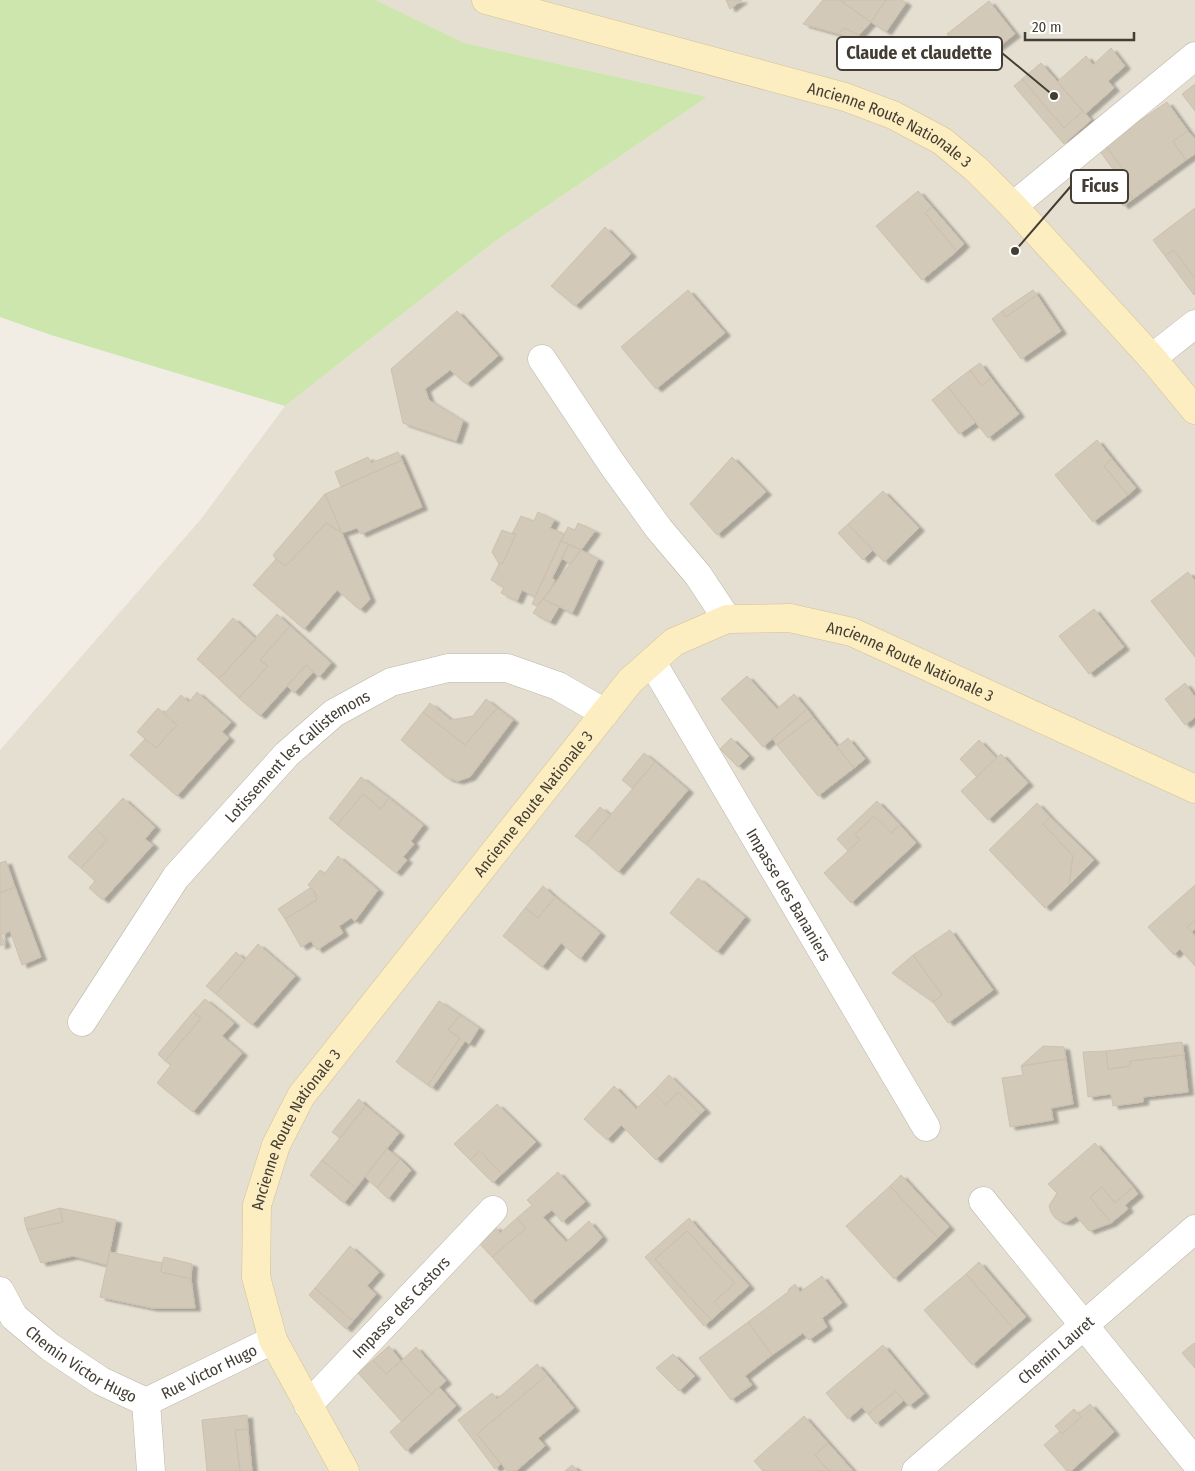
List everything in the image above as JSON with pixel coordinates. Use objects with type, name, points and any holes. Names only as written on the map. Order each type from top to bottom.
[{"type":"main road","name":"Ancienne Route Nationale 3","points":[[488,0],[845,97],[893,115],[942,141],[976,168],[1013,206],[1152,358],[1195,410]]},
{"type":"main road","name":"Ancienne Route Nationale 3","points":[[345,1471],[273,1340],[256,1277],[257,1205],[276,1145],[301,1096],[630,682],[674,642],[727,619],[790,618],[852,632],[1195,789]]},
{"type":"street","points":[[1013,206],[1195,56]]},
{"type":"street","points":[[1152,358],[1195,324]]},
{"type":"street","points":[[542,359],[627,486],[659,530],[698,575],[727,619]]},
{"type":"street","name":"Impasse des Bananiers","points":[[652,662],[926,1127]]},
{"type":"street","name":"Lotissement les Callistemons","points":[[82,1022],[176,876],[287,754],[334,713],[392,682],[448,668],[506,668],[558,686],[605,713]]},
{"type":"street","points":[[983,1201],[1195,1462]]},
{"type":"street","name":"Impasse des Castors","points":[[308,1405],[493,1210]]},
{"type":"street","name":"Chemin Lauret","points":[[916,1471],[1195,1229]]},
{"type":"street","name":"Chemin Victor Hugo","points":[[0,1291],[14,1317],[50,1347],[101,1381],[146,1402],[151,1471]]},
{"type":"street","name":"Rue Victor Hugo","points":[[146,1402],[273,1340]]},
{"type":"shaded area","points":[[376,0],[1195,0],[1195,1471],[0,1471],[0,750],[201,519],[285,406],[494,242],[707,97],[464,43]]},
{"type":"green space","points":[[0,0],[376,0],[464,43],[707,97],[494,242],[285,406],[51,335],[0,317]]},
{"type":"building","points":[[726,0],[742,0],[730,9]]},
{"type":"building","points":[[823,0],[840,0],[871,22],[859,35],[844,28],[839,34],[803,24]]},
{"type":"building","points":[[842,0],[886,0],[871,22]]},
{"type":"building","points":[[886,0],[902,0],[906,3],[886,32],[871,22]]},
{"type":"building","points":[[989,1],[1015,34],[972,67],[947,34]]},
{"type":"building","points":[[844,28],[859,35],[857,39],[839,34]]},
{"type":"building","points":[[1111,48],[1125,66],[1108,81],[1114,88],[1085,114],[1057,82],[1086,56],[1093,65]]},
{"type":"building","points":[[1041,63],[1083,111],[1064,128],[1022,79]]},
{"type":"building","points":[[1022,79],[1064,128],[1083,111],[1091,120],[1064,144],[1014,86]]},
{"type":"building","points":[[1195,84],[1195,111],[1182,94]]},
{"type":"building","points":[[1167,102],[1188,131],[1173,141],[1186,160],[1133,199],[1118,176],[1125,172],[1106,146],[1131,119],[1135,124]]},
{"type":"building","points":[[1188,131],[1195,139],[1195,154],[1186,160],[1173,141]]},
{"type":"building","points":[[1106,146],[1125,172],[1118,176],[1099,150]]},
{"type":"building","points":[[1118,176],[1133,199],[1123,206],[1107,184]]},
{"type":"building","points":[[918,191],[932,207],[925,213],[957,251],[922,280],[876,226]]},
{"type":"building","points":[[932,207],[964,244],[957,251],[925,213]]},
{"type":"building","points":[[1195,208],[1195,278],[1174,250],[1165,256],[1153,240]]},
{"type":"building","points":[[605,227],[631,254],[575,306],[551,286]]},
{"type":"building","points":[[1174,250],[1195,278],[1194,295],[1165,256]]},
{"type":"building","points":[[688,290],[725,333],[656,389],[621,347]]},
{"type":"building","points":[[1033,290],[1037,295],[1006,317],[1002,311]]},
{"type":"building","points":[[1037,295],[1061,331],[1021,359],[992,319],[1002,311],[1006,317]]},
{"type":"building","points":[[457,311],[498,356],[466,384],[450,370],[425,389],[429,400],[463,421],[456,441],[403,423],[391,369]]},
{"type":"building","points":[[980,363],[991,378],[982,386],[970,370]]},
{"type":"building","points":[[970,370],[982,386],[991,378],[1019,414],[988,438],[948,387]]},
{"type":"building","points":[[948,387],[976,422],[959,434],[932,400]]},
{"type":"building","points":[[1097,440],[1112,459],[1104,466],[1128,495],[1093,522],[1055,475]]},
{"type":"building","points":[[398,452],[402,460],[341,487],[335,472],[368,457],[371,463]]},
{"type":"building","points":[[732,457],[766,492],[717,535],[690,504]]},
{"type":"building","points":[[1112,459],[1136,488],[1128,495],[1104,466]]},
{"type":"building","points":[[402,460],[422,507],[361,534],[357,528],[342,533],[325,494]]},
{"type":"building","points":[[883,491],[919,528],[884,562],[848,524]]},
{"type":"building","points":[[325,494],[342,533],[326,523],[286,566],[273,555]]},
{"type":"building","points":[[538,512],[554,520],[550,528],[564,534],[535,597],[522,590],[517,601],[501,593],[504,587],[491,580],[499,564],[503,563],[516,534],[512,534],[521,516],[534,521]]},
{"type":"building","points":[[326,523],[342,533],[370,599],[360,610],[337,590],[304,629],[253,585],[276,559],[286,566]]},
{"type":"building","points":[[578,523],[595,531],[581,550],[561,541],[568,527],[575,530]]},
{"type":"building","points":[[848,524],[873,550],[863,560],[838,533]]},
{"type":"building","points":[[502,530],[516,534],[503,563],[499,564],[492,552]]},
{"type":"building","points":[[561,541],[569,544],[552,578],[555,580],[549,592],[537,606],[532,604]]},
{"type":"building","points":[[569,544],[581,550],[571,564],[561,558]]},
{"type":"building","points":[[581,550],[598,559],[572,613],[543,599]]},
{"type":"building","points":[[1188,572],[1195,581],[1195,657],[1151,601]]},
{"type":"building","points":[[543,599],[559,607],[550,622],[533,613]]},
{"type":"building","points":[[1094,609],[1124,647],[1089,674],[1059,636]]},
{"type":"building","points":[[277,614],[290,626],[260,660],[268,666],[239,698],[219,679]]},
{"type":"building","points":[[233,618],[256,639],[219,679],[197,659]]},
{"type":"building","points":[[290,626],[331,663],[319,677],[306,665],[260,716],[239,698],[268,666],[260,660]]},
{"type":"building","points":[[306,665],[313,672],[294,693],[287,686]]},
{"type":"building","points":[[747,676],[777,709],[794,694],[807,709],[763,747],[721,699]]},
{"type":"building","points":[[1185,683],[1195,697],[1195,717],[1185,725],[1165,699]]},
{"type":"building","points":[[197,692],[231,722],[222,732],[229,738],[177,796],[130,755],[145,739],[156,748],[177,725],[164,714],[181,695],[189,702]]},
{"type":"building","points":[[486,699],[497,708],[465,745],[423,712],[430,703],[451,720],[473,716]]},
{"type":"building","points":[[158,708],[177,725],[156,748],[137,732]]},
{"type":"building","points":[[497,708],[513,720],[470,777],[458,781],[447,778],[401,740],[423,712],[465,745]]},
{"type":"building","points":[[807,709],[813,717],[777,745],[773,739]]},
{"type":"building","points":[[813,717],[854,768],[818,796],[777,745]]},
{"type":"building","points":[[731,738],[749,756],[738,767],[720,749]]},
{"type":"building","points":[[848,738],[865,759],[854,768],[837,747]]},
{"type":"building","points":[[979,740],[996,758],[977,777],[960,759]]},
{"type":"building","points":[[644,753],[655,762],[632,788],[622,780]]},
{"type":"building","points":[[1001,754],[1028,783],[988,820],[961,791]]},
{"type":"building","points":[[655,762],[688,790],[618,872],[586,844]]},
{"type":"building","points":[[361,777],[389,798],[381,809],[363,794],[337,825],[329,818]]},
{"type":"building","points":[[363,794],[381,809],[389,798],[423,825],[411,841],[414,844],[403,857],[407,860],[396,873],[337,825]]},
{"type":"building","points":[[123,798],[155,827],[145,839],[153,845],[103,900],[89,888],[95,881],[81,868],[107,840],[95,828]]},
{"type":"building","points":[[877,801],[900,825],[891,833],[874,816],[855,834],[860,840],[848,851],[837,839]]},
{"type":"building","points":[[1037,803],[1050,817],[1043,824],[1073,856],[1069,885],[1045,908],[989,850]]},
{"type":"building","points":[[600,807],[610,815],[586,844],[575,836]]},
{"type":"building","points":[[874,816],[891,833],[900,825],[916,843],[851,903],[824,873],[860,840],[855,834]]},
{"type":"building","points":[[1050,817],[1094,860],[1069,885],[1073,856],[1043,824]]},
{"type":"building","points":[[95,828],[107,840],[81,868],[68,857]]},
{"type":"building","points":[[338,856],[378,890],[355,921],[351,918],[339,926],[343,933],[317,950],[311,941],[301,947],[285,919],[317,900],[315,892],[308,885],[320,870],[325,873]]},
{"type":"building","points":[[6,861],[15,887],[0,893],[0,863]]},
{"type":"building","points":[[698,878],[745,917],[717,952],[670,913]]},
{"type":"building","points":[[1195,885],[1195,920],[1187,927],[1195,936],[1195,966],[1180,949],[1174,955],[1148,927]]},
{"type":"building","points":[[543,886],[555,897],[538,918],[525,908]]},
{"type":"building","points":[[15,887],[41,957],[22,965],[10,931],[1,935],[5,944],[0,946],[0,893]]},
{"type":"building","points":[[310,888],[315,892],[317,900],[285,919],[278,909]]},
{"type":"building","points":[[555,897],[600,933],[580,959],[561,943],[542,967],[503,936],[525,908],[538,918]]},
{"type":"building","points":[[1195,920],[1195,929],[1192,932],[1187,927]]},
{"type":"building","points":[[950,930],[993,990],[948,1023],[933,1002],[942,995],[913,955]]},
{"type":"building","points":[[258,944],[295,976],[252,1025],[216,994]]},
{"type":"building","points":[[236,952],[245,960],[216,994],[206,986]]},
{"type":"building","points":[[913,955],[942,995],[933,1002],[892,973]]},
{"type":"building","points":[[205,999],[234,1023],[222,1036],[242,1053],[193,1112],[157,1083],[171,1065],[165,1061],[201,1018],[193,1012]]},
{"type":"building","points":[[439,1001],[460,1015],[448,1030],[460,1038],[428,1085],[396,1062]]},
{"type":"building","points":[[193,1012],[201,1018],[165,1061],[158,1054]]},
{"type":"building","points":[[460,1015],[479,1028],[469,1044],[465,1041],[432,1088],[428,1085],[460,1038],[448,1030]]},
{"type":"building","points":[[1182,1042],[1184,1055],[1130,1061],[1130,1066],[1108,1069],[1106,1051]]},
{"type":"building","points":[[1043,1046],[1064,1047],[1066,1059],[1021,1066]]},
{"type":"building","points":[[1106,1051],[1108,1069],[1130,1066],[1130,1061],[1184,1055],[1188,1092],[1143,1097],[1143,1102],[1113,1106],[1111,1094],[1088,1097],[1083,1052]]},
{"type":"building","points":[[1066,1059],[1073,1104],[1051,1108],[1053,1120],[1010,1127],[1002,1078],[1023,1075],[1021,1066]]},
{"type":"building","points":[[669,1075],[705,1110],[700,1114],[678,1092],[666,1105],[653,1092]]},
{"type":"building","points":[[614,1086],[636,1109],[653,1092],[666,1105],[678,1092],[700,1114],[656,1160],[621,1125],[607,1140],[584,1119]]},
{"type":"building","points":[[359,1099],[366,1106],[340,1138],[332,1132]]},
{"type":"building","points":[[497,1104],[536,1142],[502,1174],[480,1151],[470,1160],[454,1144]]},
{"type":"building","points":[[366,1106],[399,1133],[356,1188],[322,1160]]},
{"type":"building","points":[[1095,1143],[1133,1187],[1115,1203],[1102,1187],[1090,1197],[1111,1223],[1089,1231],[1076,1216],[1067,1222],[1055,1218],[1049,1206],[1057,1193],[1048,1184]]},
{"type":"building","points":[[387,1149],[400,1159],[377,1188],[365,1177]]},
{"type":"building","points":[[480,1151],[502,1174],[493,1183],[470,1160]]},
{"type":"building","points":[[400,1159],[411,1170],[388,1199],[377,1188]]},
{"type":"building","points":[[322,1160],[356,1188],[344,1203],[310,1175]]},
{"type":"building","points":[[558,1172],[585,1202],[562,1222],[552,1210],[543,1217],[566,1242],[589,1221],[602,1237],[531,1302],[492,1257],[526,1228],[517,1218],[532,1205],[527,1200]]},
{"type":"building","points":[[901,1175],[949,1227],[938,1238],[890,1186]]},
{"type":"building","points":[[890,1186],[938,1238],[894,1279],[846,1226]]},
{"type":"building","points":[[1102,1187],[1115,1203],[1133,1187],[1138,1194],[1125,1205],[1128,1209],[1111,1223],[1090,1197]]},
{"type":"building","points":[[60,1208],[116,1220],[107,1265],[73,1256],[41,1263],[27,1230],[63,1222]]},
{"type":"building","points":[[60,1208],[63,1222],[27,1230],[24,1218]]},
{"type":"building","points":[[517,1218],[526,1228],[492,1257],[478,1242],[495,1226],[500,1233]]},
{"type":"building","points":[[689,1218],[749,1286],[722,1310],[714,1302],[735,1283],[687,1231],[655,1259],[711,1320],[704,1326],[645,1257]]},
{"type":"building","points":[[687,1231],[735,1283],[714,1302],[722,1310],[711,1320],[655,1259]]},
{"type":"building","points":[[350,1246],[379,1272],[367,1286],[376,1294],[353,1321],[315,1288]]},
{"type":"building","points":[[110,1252],[162,1263],[161,1272],[191,1279],[195,1308],[152,1308],[100,1297]]},
{"type":"building","points":[[164,1257],[192,1264],[191,1279],[161,1272]]},
{"type":"building","points":[[979,1262],[1026,1317],[1013,1328],[966,1274]]},
{"type":"building","points":[[966,1274],[1013,1328],[972,1365],[924,1310]]},
{"type":"building","points":[[822,1276],[842,1303],[822,1318],[827,1327],[809,1340],[803,1333],[772,1355],[748,1322],[788,1292],[795,1284],[800,1292]]},
{"type":"building","points":[[315,1288],[353,1321],[346,1329],[309,1295]]},
{"type":"building","points":[[748,1322],[772,1355],[745,1376],[752,1385],[731,1400],[699,1358]]},
{"type":"building","points":[[1194,1343],[1195,1345],[1195,1368],[1182,1353]]},
{"type":"building","points":[[883,1345],[924,1394],[909,1406],[896,1391],[868,1414],[862,1407],[848,1419],[826,1393]]},
{"type":"building","points":[[389,1346],[401,1361],[386,1374],[373,1360]]},
{"type":"building","points":[[416,1347],[446,1381],[431,1394],[401,1361]]},
{"type":"building","points":[[673,1354],[695,1376],[679,1391],[656,1368]]},
{"type":"building","points":[[373,1360],[386,1374],[401,1361],[431,1394],[402,1422],[358,1373]]},
{"type":"building","points":[[537,1364],[547,1375],[477,1434],[501,1464],[495,1469],[458,1420],[492,1393],[497,1399]]},
{"type":"building","points":[[547,1375],[574,1408],[538,1438],[545,1446],[516,1471],[507,1471],[477,1434]]},
{"type":"building","points":[[439,1387],[456,1406],[406,1451],[390,1432]]},
{"type":"building","points":[[896,1391],[904,1400],[876,1424],[868,1414]]},
{"type":"building","points":[[1090,1404],[1114,1432],[1071,1471],[1067,1471],[1044,1445],[1060,1431],[1062,1434],[1081,1417],[1078,1414]]},
{"type":"building","points":[[1074,1409],[1081,1417],[1062,1434],[1055,1426]]},
{"type":"building","points":[[247,1415],[248,1429],[235,1430],[240,1471],[207,1471],[202,1420]]},
{"type":"building","points":[[804,1416],[828,1443],[815,1455],[829,1471],[763,1471],[754,1461]]},
{"type":"building","points":[[248,1429],[252,1471],[240,1471],[235,1430]]},
{"type":"building","points":[[828,1443],[853,1471],[829,1471],[815,1455]]},
{"type":"building","points":[[572,1465],[578,1471],[565,1471]]},
{"type":"place","name":"Claude et claudette","points":[[1054,96]]},
{"type":"place","name":"Ficus","points":[[1015,251]]}]
